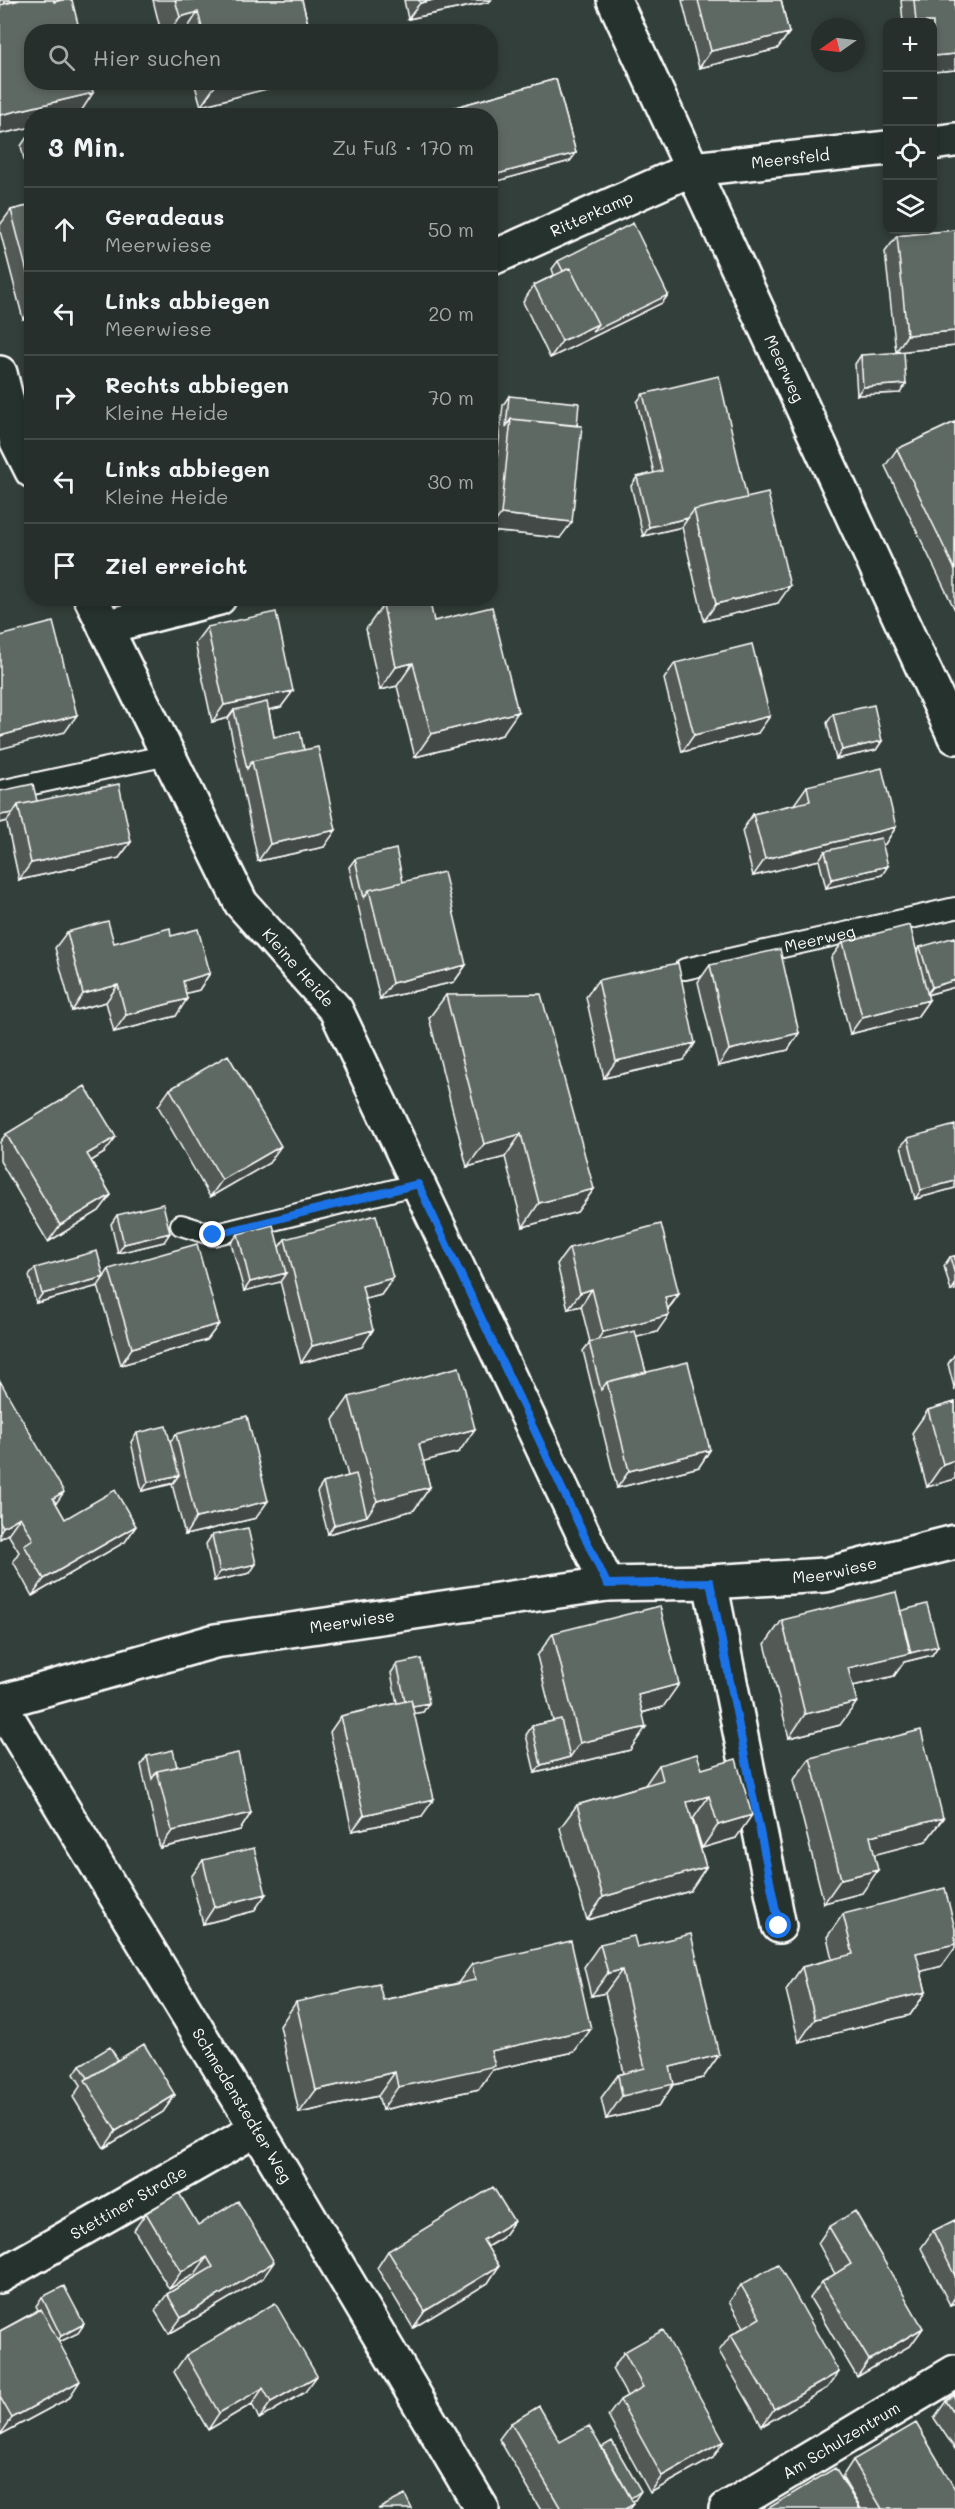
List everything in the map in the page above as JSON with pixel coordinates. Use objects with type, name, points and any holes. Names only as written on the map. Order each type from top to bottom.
[{"type":"street","name":"Meerweg","points":[[614,0],[955,736]]},
{"type":"street","points":[[937,142],[955,140]]},
{"type":"street","name":"Meersfeld","points":[[692,170],[883,149]]},
{"type":"street","name":"Ritterkamp","points":[[498,255],[692,170]]},
{"type":"street","points":[[0,373],[8,441],[24,461]]},
{"type":"street","points":[[98,613],[154,606]]},
{"type":"street","name":"Kleine Heide","points":[[98,613],[241,903],[336,1010],[607,1584]]},
{"type":"street","name":"Meerwiese","points":[[0,1703],[215,1641],[607,1584],[710,1582],[825,1575],[955,1542]]},
{"type":"street","points":[[710,1582],[779,1926]]},
{"type":"street","name":"Schmedenstedter Weg","points":[[0,1703],[257,2129],[482,2509]]},
{"type":"street","name":"Stettiner Straße","points":[[0,2276],[257,2129]]},
{"type":"street","name":"Am Schulzentrum","points":[[726,2509],[955,2372]]},
{"type":"lane","points":[[0,791],[168,755]]},
{"type":"lane","name":"Meerweg","points":[[685,969],[955,908]]},
{"type":"lane","points":[[182,1225],[213,1235],[418,1184]]},
{"type":"building","points":[[4,0],[20,0],[5,3]]},
{"type":"building","points":[[20,0],[54,0],[54,2],[72,0],[78,24],[24,24],[24,90],[92,90],[93,93],[0,115],[0,5]]},
{"type":"building","points":[[175,0],[302,0],[308,24],[201,24],[198,12],[180,17]]},
{"type":"building","points":[[698,0],[781,0],[789,33],[711,51]]},
{"type":"building","points":[[914,0],[955,0],[955,54],[937,56],[937,18],[916,18]]},
{"type":"building","points":[[556,79],[576,153],[498,174],[498,108],[452,108]]},
{"type":"building","points":[[24,207],[24,260],[11,210]]},
{"type":"building","points":[[633,223],[668,295],[592,332],[598,324],[570,268],[563,271],[558,261]]},
{"type":"building","points":[[955,230],[955,331],[907,335],[897,236],[937,234],[937,232]]},
{"type":"building","points":[[570,268],[598,324],[562,341],[534,285]]},
{"type":"building","points":[[904,352],[906,384],[863,387],[861,355]]},
{"type":"building","points":[[719,376],[747,498],[694,510],[688,518],[649,527],[637,477],[662,471],[643,394]]},
{"type":"building","points":[[509,396],[579,403],[577,426],[511,419],[506,427]]},
{"type":"building","points":[[511,419],[582,426],[572,522],[501,514]]},
{"type":"building","points":[[955,422],[955,570],[897,449]]},
{"type":"building","points":[[768,493],[790,586],[716,604],[694,510]]},
{"type":"building","points":[[383,606],[431,606],[434,621],[492,607],[518,712],[431,734],[413,663],[396,667]]},
{"type":"building","points":[[276,612],[293,691],[224,705],[207,627]]},
{"type":"building","points":[[53,622],[77,715],[0,736],[0,636]]},
{"type":"building","points":[[752,644],[770,716],[694,735],[675,663]]},
{"type":"building","points":[[267,702],[274,737],[300,731],[304,750],[252,761],[247,769],[234,710]]},
{"type":"building","points":[[874,705],[882,741],[842,750],[833,714]]},
{"type":"building","points":[[318,747],[336,830],[270,844],[252,761]]},
{"type":"building","points":[[882,768],[896,827],[765,859],[753,814],[810,801],[807,786]]},
{"type":"building","points":[[33,784],[37,801],[18,805],[13,813],[0,815],[0,791]]},
{"type":"building","points":[[119,784],[131,842],[31,863],[18,805]]},
{"type":"building","points":[[881,838],[888,866],[832,879],[825,851]]},
{"type":"building","points":[[396,849],[403,882],[369,890],[364,898],[355,859]]},
{"type":"building","points":[[444,872],[466,965],[392,983],[369,890]]},
{"type":"building","points":[[108,921],[114,943],[170,928],[171,936],[198,929],[210,973],[183,981],[187,999],[126,1015],[118,985],[83,994],[67,932]]},
{"type":"building","points":[[910,925],[929,1000],[862,1017],[843,942]]},
{"type":"building","points":[[955,937],[955,980],[932,987],[920,947]]},
{"type":"building","points":[[780,949],[799,1033],[729,1050],[710,965]]},
{"type":"building","points":[[678,963],[695,1043],[616,1061],[598,980]]},
{"type":"building","points":[[541,994],[594,1189],[539,1203],[521,1134],[484,1144],[446,995]]},
{"type":"building","points":[[228,1055],[281,1146],[222,1180],[170,1089]]},
{"type":"building","points":[[85,1086],[116,1137],[87,1154],[111,1195],[60,1225],[6,1134]]},
{"type":"building","points":[[955,1125],[955,1181],[921,1190],[908,1138]]},
{"type":"building","points":[[163,1204],[170,1233],[124,1244],[117,1215]]},
{"type":"building","points":[[376,1215],[393,1278],[362,1286],[373,1330],[312,1346],[285,1239]]},
{"type":"building","points":[[661,1224],[679,1294],[665,1297],[669,1315],[603,1332],[592,1289],[580,1293],[569,1248]]},
{"type":"building","points":[[273,1225],[286,1273],[250,1282],[238,1234]]},
{"type":"building","points":[[197,1244],[219,1324],[132,1348],[109,1269]]},
{"type":"building","points":[[97,1251],[104,1277],[42,1294],[35,1268]]},
{"type":"building","points":[[955,1256],[955,1275],[950,1257]]},
{"type":"building","points":[[635,1331],[646,1372],[607,1382],[601,1390],[589,1342]]},
{"type":"building","points":[[688,1362],[710,1450],[629,1471],[607,1382]]},
{"type":"building","points":[[459,1367],[475,1429],[419,1444],[430,1487],[377,1501],[349,1397]]},
{"type":"building","points":[[0,1381],[64,1492],[53,1498],[65,1519],[115,1490],[136,1526],[44,1579],[24,1545],[33,1539],[20,1517],[3,1527],[0,1522]]},
{"type":"building","points":[[955,1402],[955,1460],[943,1464],[928,1410]]},
{"type":"building","points":[[247,1416],[268,1501],[196,1518],[176,1434]]},
{"type":"building","points":[[166,1426],[179,1475],[148,1482],[137,1433]]},
{"type":"building","points":[[356,1474],[367,1516],[334,1525],[323,1483]]},
{"type":"building","points":[[248,1528],[256,1564],[220,1572],[212,1535]]},
{"type":"building","points":[[896,1592],[911,1653],[848,1668],[857,1702],[805,1714],[782,1620]]},
{"type":"building","points":[[927,1604],[938,1646],[910,1653],[900,1611]]},
{"type":"building","points":[[660,1606],[679,1684],[638,1695],[646,1727],[580,1743],[553,1633]]},
{"type":"building","points":[[421,1659],[429,1703],[413,1706],[411,1700],[405,1701],[397,1664]]},
{"type":"building","points":[[411,1700],[434,1799],[364,1815],[341,1716]]},
{"type":"building","points":[[561,1719],[570,1757],[541,1765],[532,1726]]},
{"type":"building","points":[[921,1730],[943,1818],[870,1836],[878,1870],[841,1879],[810,1758]]},
{"type":"building","points":[[173,1750],[177,1767],[157,1771],[152,1779],[147,1756]]},
{"type":"building","points":[[238,1753],[251,1813],[172,1831],[157,1771]]},
{"type":"building","points":[[697,1754],[702,1769],[736,1759],[752,1815],[718,1825],[709,1796],[687,1802],[706,1867],[603,1897],[577,1805],[663,1780],[659,1765]]},
{"type":"building","points":[[254,1848],[266,1894],[214,1907],[203,1860]]},
{"type":"building","points":[[945,1888],[955,1929],[955,1944],[916,1953],[926,1992],[815,2019],[802,1967],[853,1954],[843,1914]]},
{"type":"building","points":[[691,1934],[719,2055],[670,2067],[674,2084],[622,2096],[618,2075],[645,2068],[622,1970],[608,1973],[600,1944],[634,1936],[637,1947]]},
{"type":"building","points":[[571,1941],[591,2029],[491,2051],[495,2066],[398,2087],[395,2072],[316,2090],[296,2002],[379,1984],[383,2000],[475,1980],[472,1964]]},
{"type":"building","points":[[144,2044],[175,2095],[116,2131],[85,2080]]},
{"type":"building","points":[[110,2047],[118,2060],[88,2078],[80,2065]]},
{"type":"building","points":[[493,2187],[514,2221],[483,2240],[499,2266],[425,2311],[388,2251]]},
{"type":"building","points":[[179,2193],[198,2225],[238,2201],[274,2262],[181,2318],[167,2294],[213,2267],[207,2257],[181,2272],[146,2213]]},
{"type":"building","points":[[855,2211],[923,2328],[869,2360],[822,2282],[851,2264],[829,2227]]},
{"type":"building","points":[[955,2220],[955,2276],[933,2231]]},
{"type":"building","points":[[778,2264],[839,2372],[774,2409],[731,2335],[760,2318],[741,2285]]},
{"type":"building","points":[[64,2286],[84,2324],[61,2336],[42,2297]]},
{"type":"building","points":[[275,2303],[317,2376],[271,2402],[263,2388],[219,2413],[186,2355]]},
{"type":"building","points":[[41,2309],[80,2381],[12,2418],[0,2397],[0,2331]]},
{"type":"building","points":[[663,2330],[724,2441],[662,2476],[620,2400],[643,2387],[624,2352]]},
{"type":"building","points":[[955,2395],[955,2415],[946,2401]]},
{"type":"building","points":[[539,2406],[560,2442],[589,2426],[634,2504],[625,2509],[561,2509],[511,2423]]},
{"type":"building","points":[[916,2423],[955,2489],[955,2509],[882,2509],[853,2460]]},
{"type":"building","points":[[612,2441],[641,2491],[631,2498],[602,2447]]},
{"type":"building","points":[[835,2468],[860,2509],[767,2509]]},
{"type":"building","points":[[405,2495],[412,2509],[378,2509]]},
{"type":"route","points":[[213,1235],[418,1184],[607,1584],[710,1582],[779,1926]]}]
